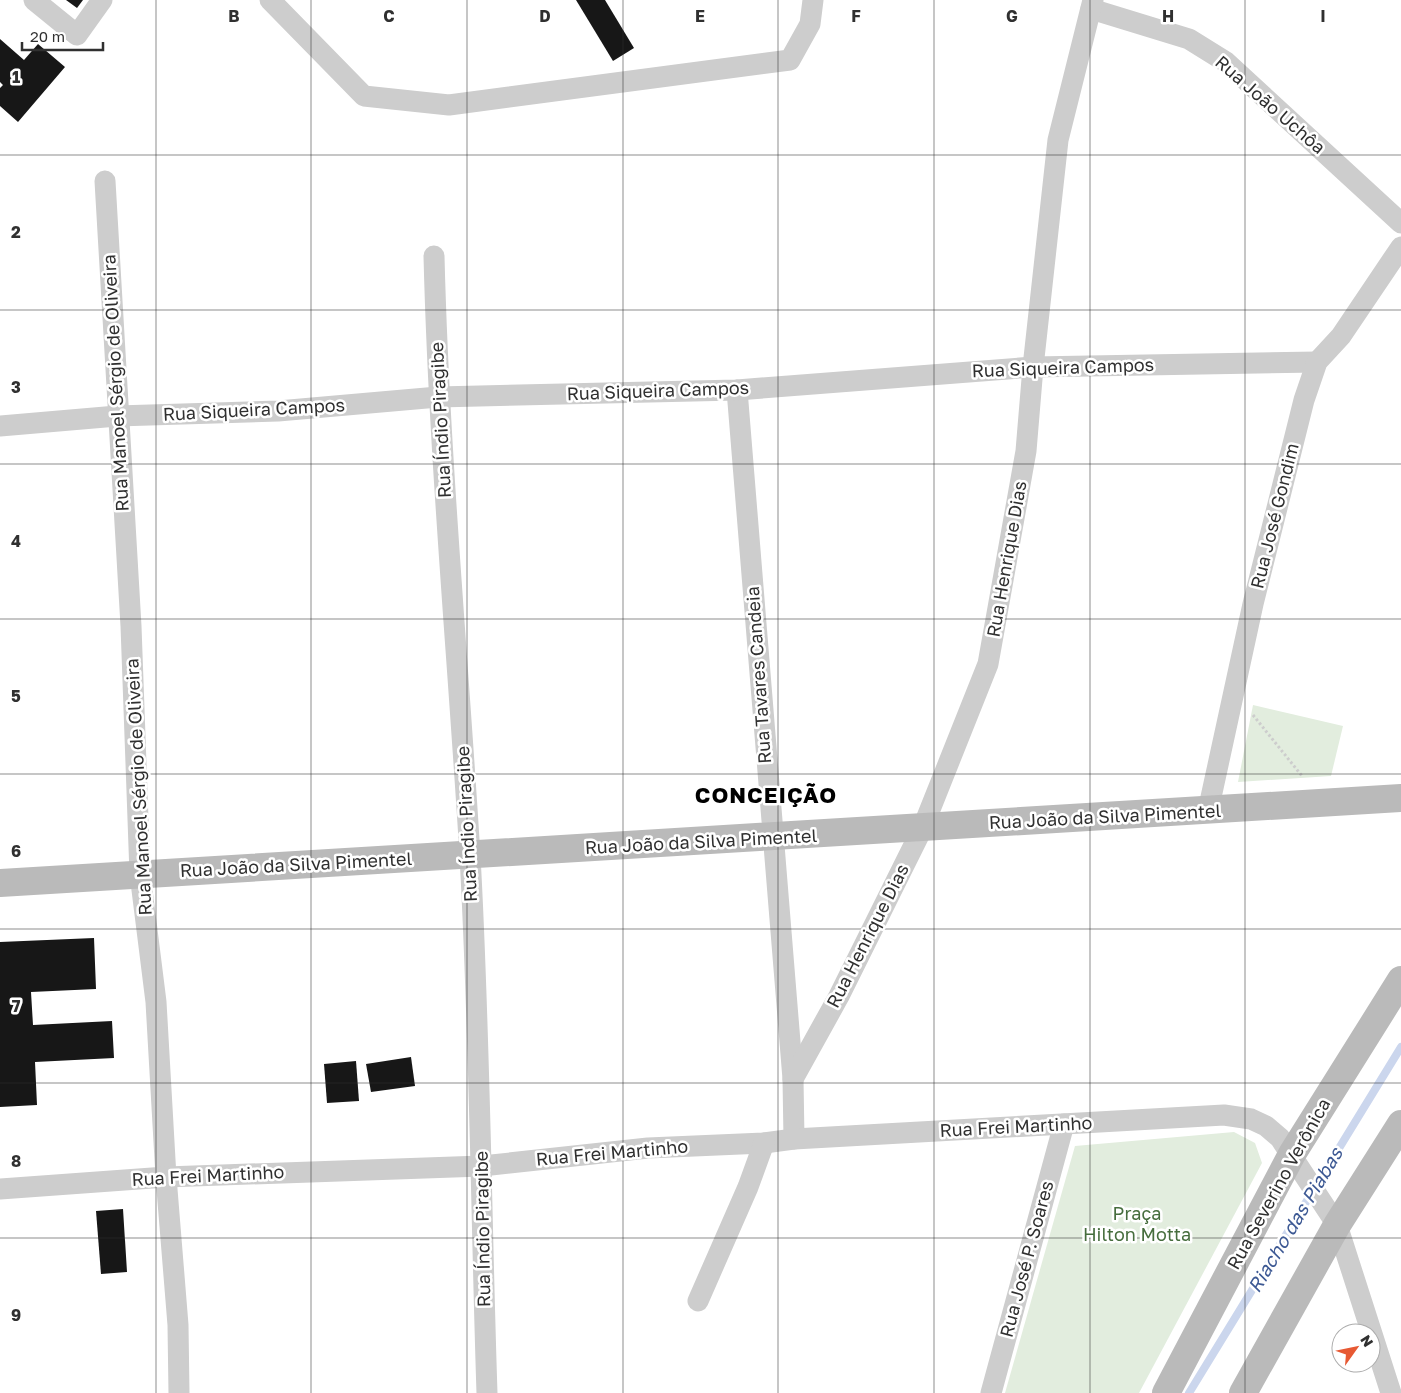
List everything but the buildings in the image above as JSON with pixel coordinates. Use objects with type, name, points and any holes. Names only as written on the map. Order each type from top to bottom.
[{"type":"street","points":[[34,0],[77,35],[102,0]]},
{"type":"street","points":[[276,2],[364,96],[449,105],[790,60],[810,24],[813,0]]},
{"type":"street","name":"Rua João Uchôa","points":[[1092,4],[1188,39],[1226,62],[1401,223]]},
{"type":"street","name":"Rua Henrique Dias","points":[[792,1079],[839,996],[923,827],[988,664],[1026,451],[1033,367],[1058,140],[1092,4]]},
{"type":"street","name":"Rua Manoel Sérgio de Oliveira","points":[[105,181],[117,416],[131,626],[140,874],[156,1002],[166,1177],[178,1325],[179,1393]]},
{"type":"street","name":"Rua José Gondim","points":[[1208,811],[1253,604],[1304,400],[1317,362],[1341,336],[1401,247]]},
{"type":"street","name":"Rua Índio Piragibe","points":[[434,256],[438,397],[470,856],[482,1166],[486,1393]]},
{"type":"street","name":"Rua Siqueira Campos","points":[[0,426],[117,416],[278,412],[438,397],[737,390],[1033,367],[1317,362]]},
{"type":"street","name":"Rua Tavares Candeia","points":[[737,390],[792,1079],[794,1139]]},
{"type":"street","name":"Rua João da Silva Pimentel","points":[[0,883],[470,856],[1401,798]]},
{"type":"street","name":"Rua Severino Verônica","points":[[1166,1393],[1292,1154],[1401,980]]},
{"type":"street","name":"Rua Frei Martinho","points":[[0,1189],[166,1177],[482,1166],[648,1148],[764,1143],[794,1139],[1224,1115],[1251,1119],[1266,1126],[1280,1138],[1338,1225],[1391,1393]]},
{"type":"street","name":"Rua José P. Soares","points":[[991,1393],[1064,1124]]},
{"type":"street","points":[[1243,1393],[1338,1225],[1401,1124]]},
{"type":"street","points":[[698,1302],[748,1187],[764,1143]]},
{"type":"path","points":[[1234,691],[1324,804]]},
{"type":"green space","points":[[1253,705],[1343,726],[1331,776],[1238,782]]},
{"type":"green space","name":"Praça Hilton Motta","points":[[1234,1132],[1255,1143],[1262,1163],[1139,1393],[1005,1393],[1075,1146]]},
{"type":"waterway","name":"Riacho das Piabas","points":[[1189,1393],[1401,1047]]},
{"type":"district","name":"CONCEIÇÃO","points":[[766,795]]}]
